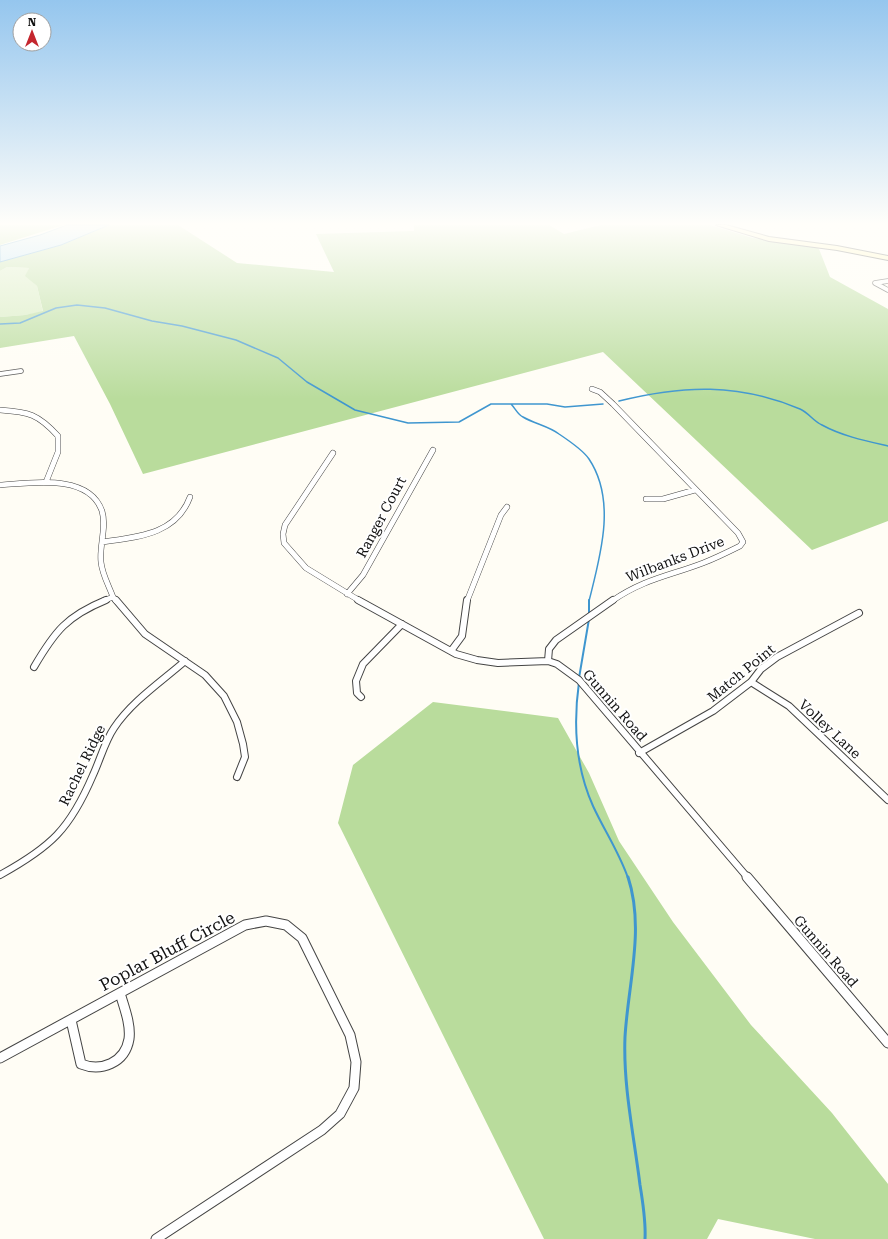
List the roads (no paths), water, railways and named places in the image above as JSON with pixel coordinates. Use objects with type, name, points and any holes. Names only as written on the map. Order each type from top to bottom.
[{"type":"street","points":[[880,283],[875,284],[888,290]]},
{"type":"street","points":[[0,374],[20,371]]},
{"type":"street","name":"Wilbanks Drive","points":[[548,661],[549,649],[556,640],[629,589],[649,580],[703,563],[740,546],[743,542],[738,533],[613,404],[600,392],[592,389]]},
{"type":"street","points":[[0,410],[21,411],[38,415],[58,436],[58,452],[46,482]]},
{"type":"street","name":"Ranger Court","points":[[347,594],[363,575],[433,450]]},
{"type":"street","name":"Gunnin Road","points":[[333,453],[285,525],[283,534],[284,543],[306,568],[347,594],[451,651],[477,660],[498,663],[548,661],[561,666],[579,680],[639,753],[888,1043]]},
{"type":"street","points":[[0,485],[57,482],[77,487],[87,492],[97,502],[102,511],[101,563],[113,597],[145,634],[206,676],[216,686],[233,712],[241,734],[245,756],[237,777]]},
{"type":"street","points":[[646,499],[663,499],[695,490]]},
{"type":"street","points":[[102,542],[153,532],[170,524],[188,508],[190,498]]},
{"type":"street","points":[[451,651],[462,636],[468,595],[501,515],[507,508]]},
{"type":"street","points":[[34,667],[60,626],[85,609],[113,597]]},
{"type":"street","name":"Match Point","points":[[639,753],[713,711],[752,682],[761,669],[777,657],[859,613]]},
{"type":"street","points":[[361,697],[357,693],[356,681],[362,664],[402,624]]},
{"type":"street","name":"Rachel Ridge","points":[[0,875],[28,860],[54,839],[69,822],[80,805],[113,728],[126,712],[185,661]]},
{"type":"street","name":"Volley Lane","points":[[752,682],[789,706],[888,800]]},
{"type":"street","name":"Poplar Bluff Circle","points":[[0,1058],[245,925],[266,921],[286,925],[302,938],[350,1035],[356,1052],[358,1070],[354,1088],[346,1105],[332,1122],[156,1239]]},
{"type":"street","points":[[71,1020],[81,1064],[94,1070],[110,1066],[124,1055],[129,1043],[130,1032],[120,993]]},
{"type":"waterway","points":[[0,324],[20,323],[56,308],[77,305],[105,308],[152,321],[182,326],[236,340],[278,358],[307,382],[355,410],[408,423],[459,422],[491,404],[511,404]]},
{"type":"waterway","points":[[619,401],[666,392],[688,390],[710,389],[732,391],[755,395],[800,409],[830,429],[854,438],[888,446]]},
{"type":"waterway","points":[[511,404],[547,404],[565,407],[603,404]]},
{"type":"waterway","points":[[511,404],[521,416],[555,431],[571,442],[589,459],[597,475],[602,493],[604,529],[598,566],[589,601]]},
{"type":"waterway","points":[[589,601],[589,615]]},
{"type":"waterway","points":[[579,678],[589,619]]},
{"type":"waterway","points":[[579,682],[576,730],[582,776],[593,806],[628,878]]},
{"type":"waterway","points":[[628,877],[633,897],[635,937],[625,1037],[625,1055],[630,1111],[644,1212],[645,1239]]}]
